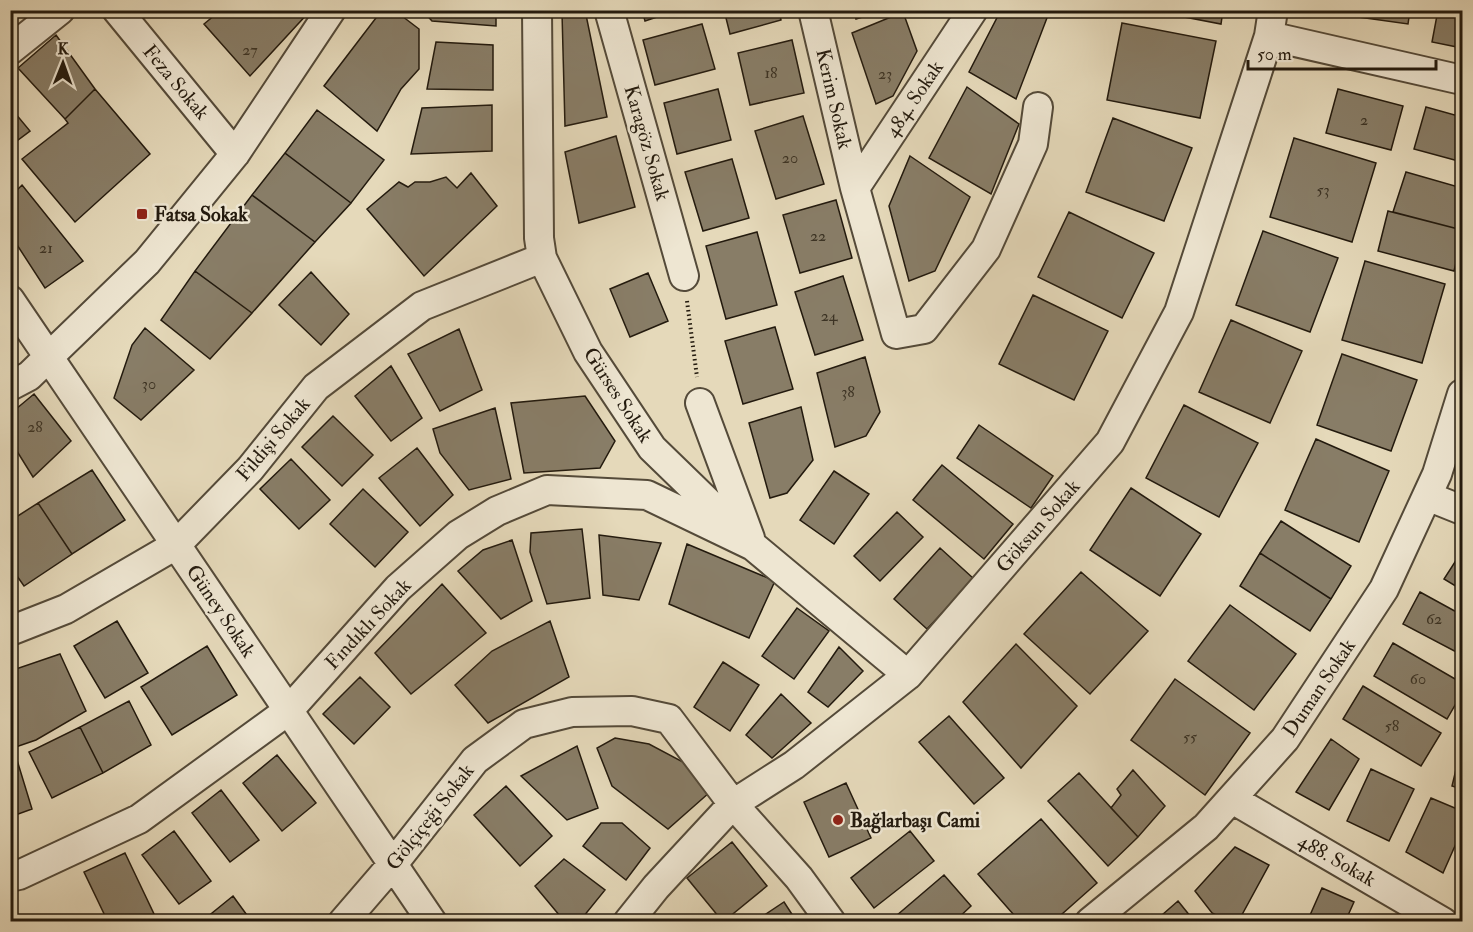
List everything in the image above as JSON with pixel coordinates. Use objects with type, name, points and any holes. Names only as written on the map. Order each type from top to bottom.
[{"type":"street","points":[[10,50],[60,10]]},
{"type":"street","name":"Feza Sokak","points":[[117,10],[235,154]]},
{"type":"street","points":[[10,386],[29,376],[147,262],[235,154],[331,10]]},
{"type":"street","name":"Gürses Sokak","points":[[537,10],[539,238],[542,258],[588,352],[652,448],[753,546],[908,675]]},
{"type":"street","name":"Karagöz Sokak","points":[[609,10],[684,276]]},
{"type":"street","name":"Kerim Sokak","points":[[813,10],[855,188],[896,334],[924,329],[986,249],[1033,144],[1038,107]]},
{"type":"street","name":"484. Sokak","points":[[855,188],[973,10]]},
{"type":"street","points":[[1271,23],[1462,80]]},
{"type":"street","name":"Göksun Sokak","points":[[628,921],[656,887],[733,804],[794,765],[908,675],[1110,442],[1179,312],[1271,23]]},
{"type":"street","name":"Fildişi Sokak","points":[[10,631],[66,609],[176,545],[250,469],[316,387],[422,306],[542,258]]},
{"type":"street","name":"Güney Sokak","points":[[10,300],[432,921]]},
{"type":"street","name":"Duman Sokak","points":[[1090,921],[1206,827],[1285,739],[1384,590],[1437,474],[1462,393]]},
{"type":"street","points":[[700,403],[753,546]]},
{"type":"street","name":"Fındıklı Sokak","points":[[10,877],[139,819],[289,710],[398,588],[458,536],[497,511],[547,490],[647,495],[753,546]]},
{"type":"street","points":[[1427,496],[1462,510]]},
{"type":"street","name":"Gölçiçeği Sokak","points":[[343,921],[393,864],[475,760],[524,724],[572,712],[632,711],[669,719],[733,804],[799,878],[831,921]]},
{"type":"street","name":"488. Sokak","points":[[1232,799],[1443,921]]},
{"type":"path","points":[[684,276],[700,403]]},
{"type":"building","points":[[221,10],[310,11],[250,76],[204,24]]},
{"type":"building","points":[[382,10],[394,10],[419,29],[419,69],[401,89],[377,131],[324,86]]},
{"type":"building","points":[[422,10],[496,10],[496,26],[432,21]]},
{"type":"building","points":[[585,10],[607,117],[565,126],[562,13]]},
{"type":"building","points":[[642,10],[678,10],[645,21]]},
{"type":"building","points":[[724,10],[779,10],[781,20],[730,34]]},
{"type":"building","points":[[854,10],[885,10],[856,19]]},
{"type":"building","points":[[1001,10],[1050,10],[1016,99],[969,72]]},
{"type":"building","points":[[1148,10],[1223,10],[1221,24]]},
{"type":"building","points":[[1330,10],[1410,10],[1408,24],[1330,13]]},
{"type":"building","points":[[1438,10],[1462,10],[1462,48],[1432,42]]},
{"type":"building","points":[[903,12],[917,51],[893,96],[876,104],[852,33]]},
{"type":"building","points":[[1122,23],[1216,41],[1200,118],[1107,100]]},
{"type":"building","points":[[702,24],[715,69],[655,85],[643,40]]},
{"type":"building","points":[[56,35],[95,89],[65,119],[18,68]]},
{"type":"building","points":[[792,40],[804,93],[750,105],[738,53]]},
{"type":"building","points":[[436,42],[493,45],[493,90],[427,89]]},
{"type":"building","points":[[967,87],[1019,124],[991,194],[929,158]]},
{"type":"building","points":[[95,89],[150,154],[75,222],[22,159],[68,123],[65,119]]},
{"type":"building","points":[[718,89],[731,140],[677,154],[664,103]]},
{"type":"building","points":[[1338,89],[1403,106],[1391,150],[1326,133]]},
{"type":"building","points":[[492,105],[492,151],[411,154],[422,108]]},
{"type":"building","points":[[10,107],[30,131],[10,146]]},
{"type":"building","points":[[1426,107],[1462,117],[1462,162],[1414,149]]},
{"type":"building","points":[[317,110],[384,160],[351,203],[285,153]]},
{"type":"building","points":[[803,116],[824,184],[776,199],[755,131]]},
{"type":"building","points":[[1113,118],[1192,148],[1164,221],[1086,192]]},
{"type":"building","points":[[616,136],[635,207],[579,223],[565,152]]},
{"type":"building","points":[[1294,138],[1376,163],[1352,242],[1270,217]]},
{"type":"building","points":[[285,153],[351,203],[315,242],[252,195]]},
{"type":"building","points":[[910,156],[970,197],[935,271],[909,281],[889,206]]},
{"type":"building","points":[[732,159],[749,218],[703,231],[685,172]]},
{"type":"building","points":[[1406,172],[1462,188],[1462,230],[1393,212]]},
{"type":"building","points":[[471,173],[497,206],[424,276],[367,209],[399,182],[408,187],[415,182],[430,182],[446,177],[457,188]]},
{"type":"building","points":[[22,185],[83,261],[45,288],[10,234],[10,197]]},
{"type":"building","points":[[252,195],[315,242],[252,313],[195,271]]},
{"type":"building","points":[[836,200],[852,258],[800,273],[783,215]]},
{"type":"building","points":[[1388,211],[1462,230],[1454,271],[1378,251]]},
{"type":"building","points":[[1069,212],[1154,253],[1122,318],[1038,277]]},
{"type":"building","points":[[1263,231],[1338,258],[1310,332],[1236,305]]},
{"type":"building","points":[[757,232],[777,305],[726,319],[706,246]]},
{"type":"building","points":[[1365,261],[1445,284],[1422,363],[1342,340]]},
{"type":"building","points":[[195,271],[252,313],[210,359],[161,320]]},
{"type":"building","points":[[311,272],[349,314],[321,345],[279,305]]},
{"type":"building","points":[[648,273],[668,321],[630,337],[610,289]]},
{"type":"building","points":[[843,276],[863,340],[815,355],[795,292]]},
{"type":"building","points":[[1033,295],[1108,331],[1074,400],[999,364]]},
{"type":"building","points":[[1231,320],[1302,351],[1270,423],[1199,392]]},
{"type":"building","points":[[775,327],[793,389],[743,404],[725,341]]},
{"type":"building","points":[[145,328],[194,370],[141,420],[114,398],[132,345]]},
{"type":"building","points":[[459,329],[482,390],[440,411],[408,354]]},
{"type":"building","points":[[1342,354],[1417,380],[1391,451],[1317,425]]},
{"type":"building","points":[[865,357],[880,412],[866,436],[835,447],[817,373]]},
{"type":"building","points":[[391,366],[422,418],[391,441],[355,396]]},
{"type":"building","points":[[34,394],[71,441],[33,477],[10,440],[10,414]]},
{"type":"building","points":[[585,396],[615,441],[600,468],[524,473],[511,403]]},
{"type":"building","points":[[1184,405],[1258,443],[1219,517],[1146,478]]},
{"type":"building","points":[[801,407],[813,460],[787,493],[770,498],[749,423]]},
{"type":"building","points":[[495,408],[511,479],[469,490],[440,453],[433,429]]},
{"type":"building","points":[[333,416],[373,455],[342,486],[302,447]]},
{"type":"building","points":[[979,425],[1053,476],[1031,508],[957,458]]},
{"type":"building","points":[[1316,439],[1389,471],[1359,542],[1285,510]]},
{"type":"building","points":[[417,448],[453,495],[420,526],[379,478]]},
{"type":"building","points":[[291,459],[330,500],[299,529],[260,489]]},
{"type":"building","points":[[942,465],[1013,524],[984,559],[913,500]]},
{"type":"building","points":[[92,470],[125,520],[72,554],[38,503]]},
{"type":"building","points":[[834,471],[869,494],[834,544],[800,520]]},
{"type":"building","points":[[1131,488],[1201,534],[1160,596],[1090,550]]},
{"type":"building","points":[[363,489],[408,532],[375,567],[330,524]]},
{"type":"building","points":[[38,503],[72,554],[24,586],[10,566],[10,521]]},
{"type":"building","points":[[897,512],[923,537],[880,581],[854,556]]},
{"type":"building","points":[[1281,521],[1351,566],[1331,599],[1260,553]]},
{"type":"building","points":[[582,529],[590,598],[547,604],[530,552],[531,533]]},
{"type":"building","points":[[599,535],[661,543],[639,600],[603,595]]},
{"type":"building","points":[[512,540],[532,601],[501,619],[458,571],[483,550]]},
{"type":"building","points":[[687,544],[775,581],[749,638],[669,604]]},
{"type":"building","points":[[940,548],[974,579],[927,629],[894,599]]},
{"type":"building","points":[[1462,551],[1462,590],[1444,579]]},
{"type":"building","points":[[1260,553],[1331,599],[1310,631],[1240,586]]},
{"type":"building","points":[[1081,572],[1148,631],[1090,694],[1024,634]]},
{"type":"building","points":[[442,584],[486,633],[411,694],[375,653]]},
{"type":"building","points":[[1420,592],[1462,615],[1462,655],[1403,624]]},
{"type":"building","points":[[1230,605],[1296,654],[1254,710],[1188,661]]},
{"type":"building","points":[[797,608],[829,631],[794,679],[762,656]]},
{"type":"building","points":[[117,621],[148,673],[105,698],[74,646]]},
{"type":"building","points":[[550,621],[569,677],[488,723],[455,685],[492,651]]},
{"type":"building","points":[[1393,643],[1462,683],[1462,693],[1447,719],[1374,676]]},
{"type":"building","points":[[1016,644],[1077,706],[1021,768],[963,702]]},
{"type":"building","points":[[207,646],[237,695],[172,735],[141,687]]},
{"type":"building","points":[[839,647],[863,671],[828,707],[808,692]]},
{"type":"building","points":[[60,654],[86,711],[36,740],[10,749],[10,671]]},
{"type":"building","points":[[723,662],[759,685],[730,731],[694,707]]},
{"type":"building","points":[[360,677],[390,707],[354,744],[323,714]]},
{"type":"building","points":[[1175,679],[1250,733],[1205,795],[1131,740]]},
{"type":"building","points":[[1363,686],[1441,733],[1421,766],[1343,719]]},
{"type":"building","points":[[781,694],[811,723],[772,758],[746,735]]},
{"type":"building","points":[[129,701],[151,745],[103,773],[80,727]]},
{"type":"building","points":[[949,716],[1004,778],[974,804],[919,742]]},
{"type":"building","points":[[80,727],[103,773],[52,798],[29,752]]},
{"type":"building","points":[[615,738],[649,744],[683,762],[710,792],[668,829],[612,786],[597,748]]},
{"type":"building","points":[[1331,739],[1359,759],[1329,810],[1296,792]]},
{"type":"building","points":[[577,746],[598,808],[567,820],[521,776]]},
{"type":"building","points":[[1462,749],[1462,789],[1452,786]]},
{"type":"building","points":[[277,755],[316,803],[282,831],[243,783]]},
{"type":"building","points":[[17,760],[32,809],[10,817],[10,762]]},
{"type":"building","points":[[1371,769],[1414,789],[1389,841],[1347,821]]},
{"type":"building","points":[[1133,770],[1165,806],[1138,837],[1111,808],[1121,795],[1117,789]]},
{"type":"building","points":[[1079,773],[1138,837],[1108,866],[1048,801]]},
{"type":"building","name":"Bağlarbaşı Cami","points":[[846,783],[871,838],[829,857],[804,802]]},
{"type":"building","points":[[506,786],[552,836],[520,866],[474,815]]},
{"type":"building","points":[[221,790],[259,840],[230,862],[192,813]]},
{"type":"building","points":[[1431,798],[1462,811],[1462,830],[1443,873],[1406,852]]},
{"type":"building","points":[[1041,819],[1097,883],[1053,922],[1020,922],[978,874]]},
{"type":"building","points":[[601,823],[622,823],[650,848],[626,880],[583,846]]},
{"type":"building","points":[[174,831],[211,881],[179,904],[142,855]]},
{"type":"building","points":[[910,831],[934,861],[874,908],[851,878]]},
{"type":"building","points":[[732,842],[767,886],[723,922],[687,878]]},
{"type":"building","points":[[1235,847],[1269,865],[1238,922],[1230,922],[1212,913],[1195,891]]},
{"type":"building","points":[[125,853],[154,914],[138,922],[108,922],[84,872]]},
{"type":"building","points":[[564,859],[605,890],[579,922],[565,922],[535,886]]},
{"type":"building","points":[[944,875],[971,906],[954,922],[889,922]]},
{"type":"building","points":[[1322,888],[1354,902],[1345,922],[1307,922]]},
{"type":"building","points":[[233,896],[252,922],[201,922]]},
{"type":"building","points":[[1178,901],[1195,922],[1154,922]]},
{"type":"building","points":[[784,902],[797,922],[754,922]]},
{"type":"place","name":"Fatsa Sokak","points":[[142,214]]},
{"type":"place","name":"Bağlarbaşı Cami","points":[[838,820]]}]
